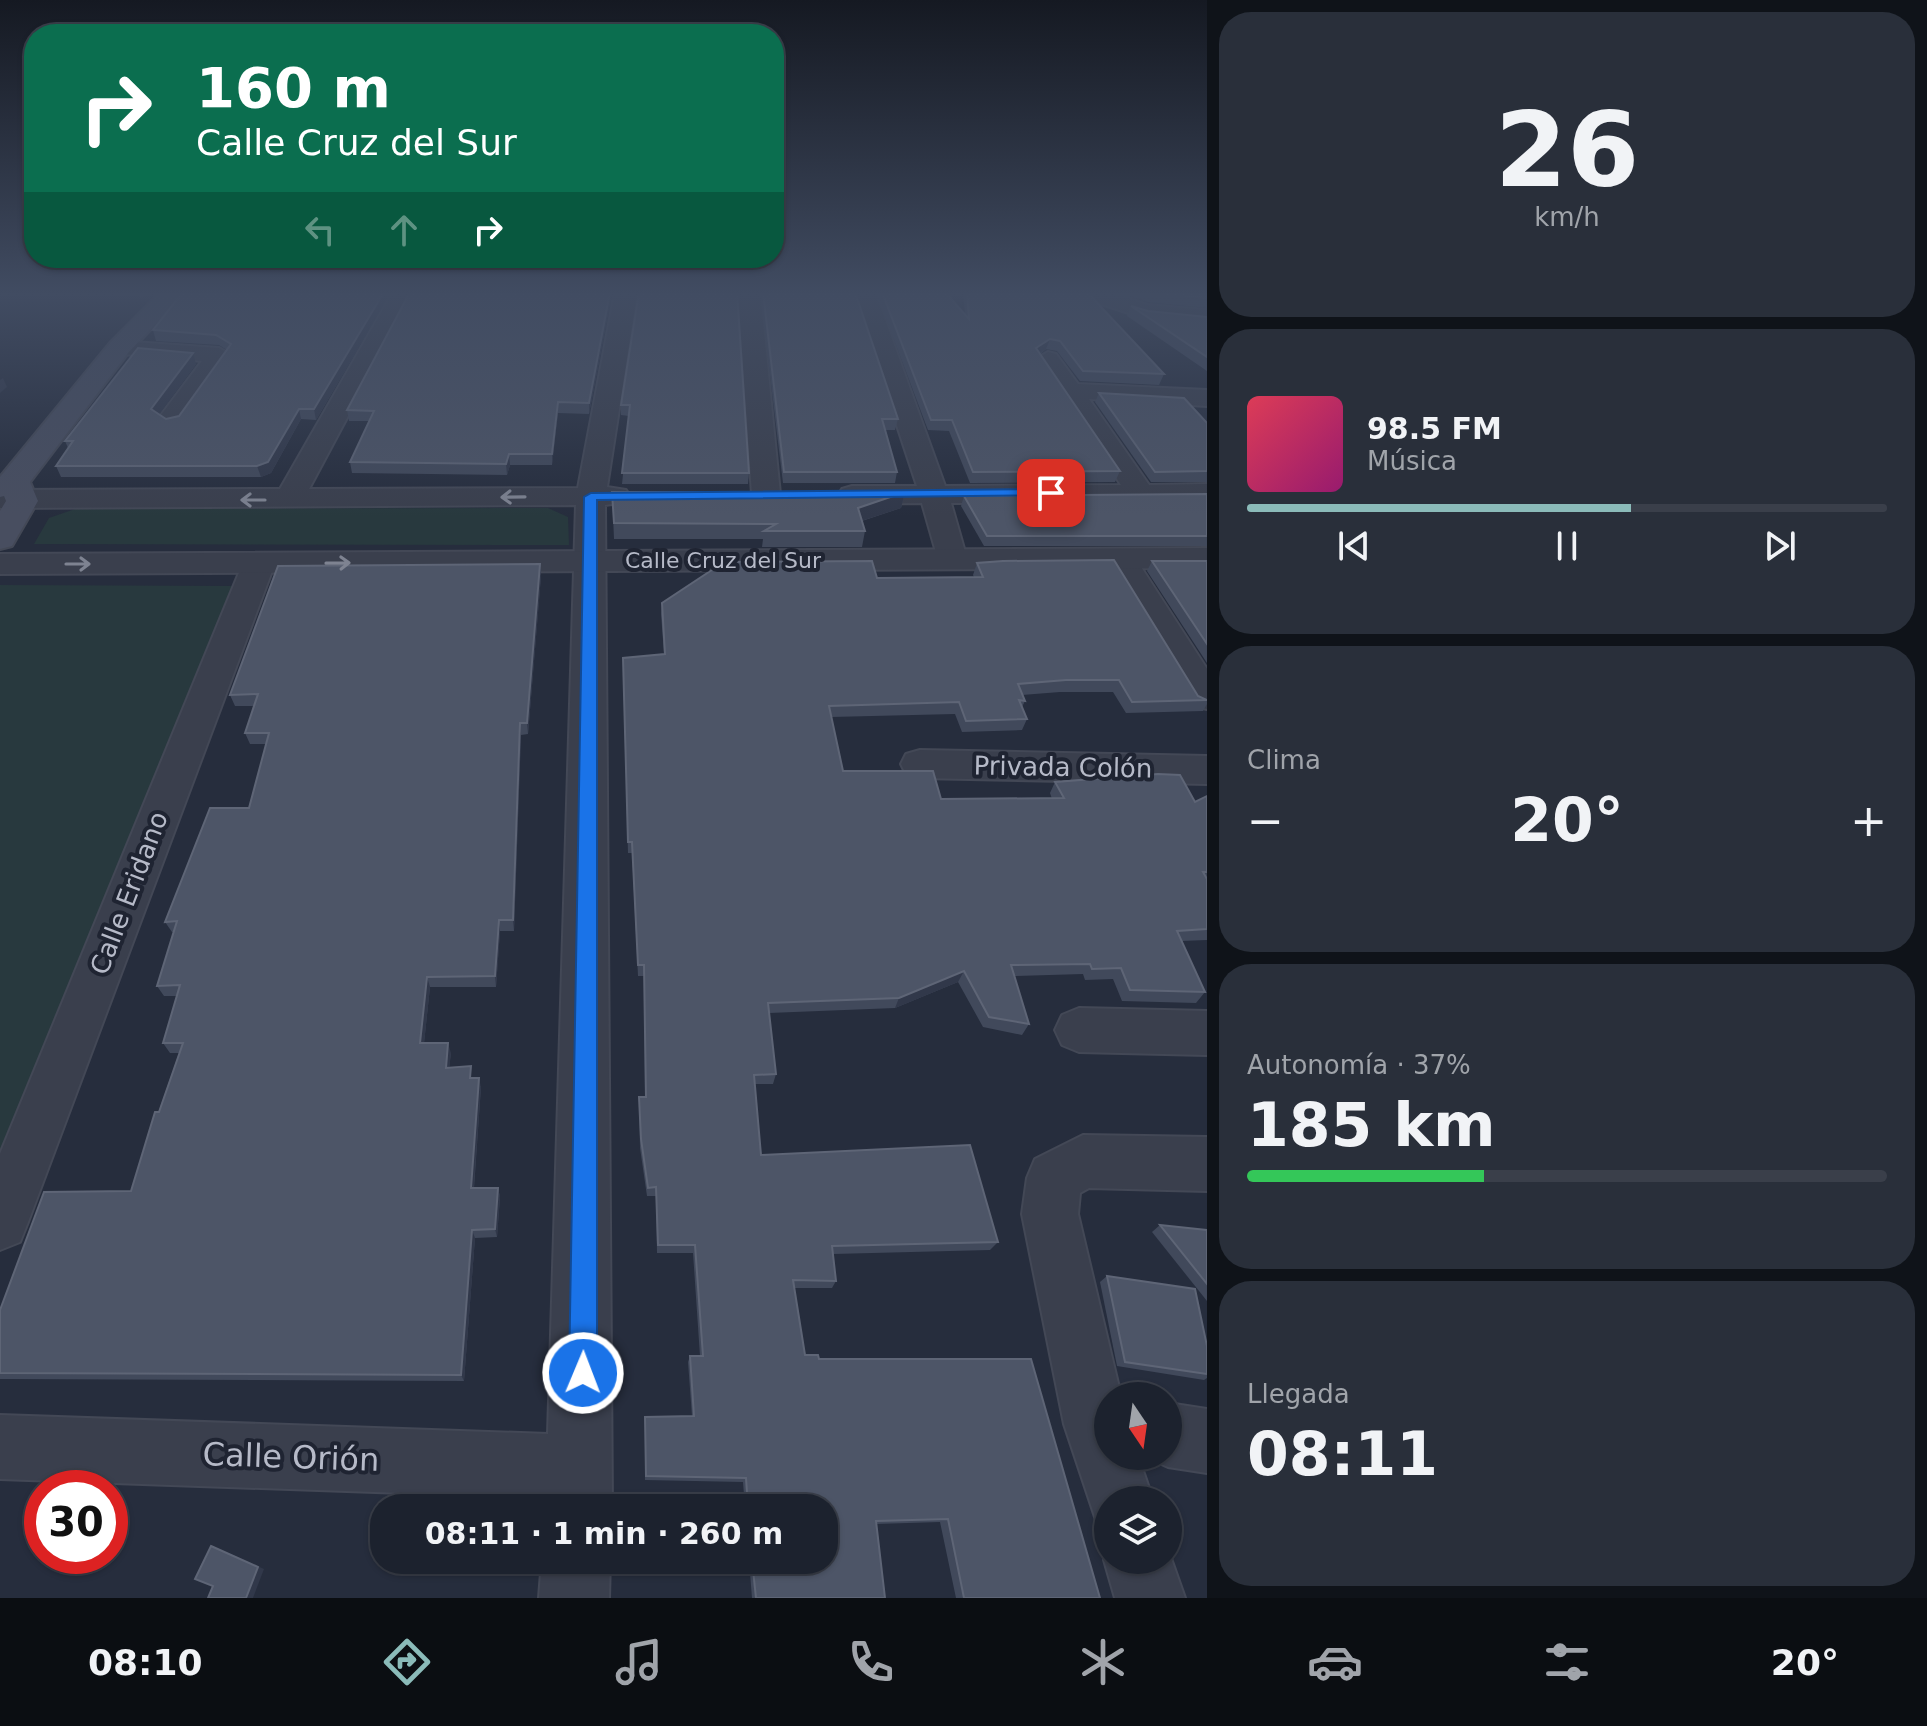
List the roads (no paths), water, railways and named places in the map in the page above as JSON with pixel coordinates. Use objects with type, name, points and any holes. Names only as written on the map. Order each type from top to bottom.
[{"type":"main road","points":[[0,539],[9,493],[105,367]]},
{"type":"street","points":[[171,419],[210,367]]},
{"type":"street","points":[[289,499],[363,367]]},
{"type":"street","points":[[581,1488],[593,560],[591,497],[613,367]]},
{"type":"street","points":[[755,367],[766,494]]},
{"type":"street","points":[[890,367],[934,495],[951,559]]},
{"type":"street","points":[[1053,367],[1139,491]]},
{"type":"street","points":[[1070,391],[1207,398]]},
{"type":"street","points":[[9,493],[289,499],[639,496]]},
{"type":"street","points":[[827,494],[1207,493]]},
{"type":"street","points":[[734,494],[797,494]]},
{"type":"street","name":"Calle Cruz del Sur","points":[[0,564],[1207,558]]},
{"type":"street","points":[[1121,560],[1207,697]]},
{"type":"street","name":"Calle Eridano","points":[[0,1222],[259,563]]},
{"type":"street","name":"Privada Colón","points":[[920,764],[1207,770]]},
{"type":"street","points":[[1079,1030],[1207,1033]]},
{"type":"street","points":[[1094,1393],[1050,1214],[1054,1178],[1083,1161],[1207,1164]]},
{"type":"street","points":[[1182,1437],[1207,1441]]},
{"type":"street","name":"Calle Orión","points":[[0,1447],[581,1488]]},
{"type":"street","points":[[574,1598],[575,1574]]},
{"type":"street","points":[[1142,1574],[1150,1598]]}]
